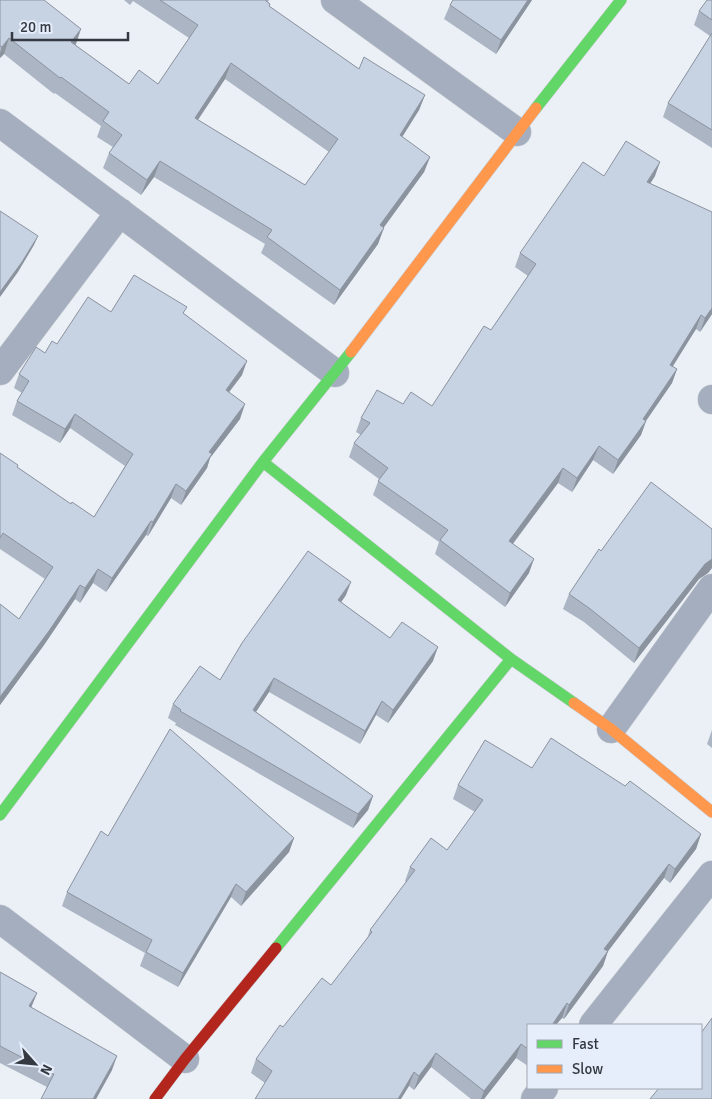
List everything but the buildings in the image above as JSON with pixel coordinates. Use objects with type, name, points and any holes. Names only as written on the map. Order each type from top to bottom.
[{"type":"street","points":[[336,0],[516,132]]},
{"type":"street","points":[[0,815],[263,462],[335,373],[516,132],[621,0]]},
{"type":"street","points":[[0,123],[335,373]]},
{"type":"street","points":[[0,371],[120,212]]},
{"type":"street","points":[[263,462],[511,659],[611,729],[712,812]]},
{"type":"street","points":[[611,729],[712,588]]},
{"type":"street","points":[[155,1099],[185,1059],[511,659]]},
{"type":"street","points":[[594,1024],[712,874]]},
{"type":"street","points":[[0,919],[185,1059]]},
{"type":"street","points":[[535,1099],[543,1089]]},
{"type":"traffic: fast","points":[[536,108],[621,0]]},
{"type":"traffic: fast","points":[[0,815],[263,462],[351,352]]},
{"type":"traffic: fast","points":[[263,462],[511,659],[574,703]]},
{"type":"traffic: fast","points":[[276,948],[511,659]]},
{"type":"traffic: slow","points":[[351,352],[536,108]]},
{"type":"traffic: slow","points":[[574,703],[611,729],[712,812]]},
{"type":"traffic: jam","points":[[155,1099],[185,1059],[276,948]]}]
